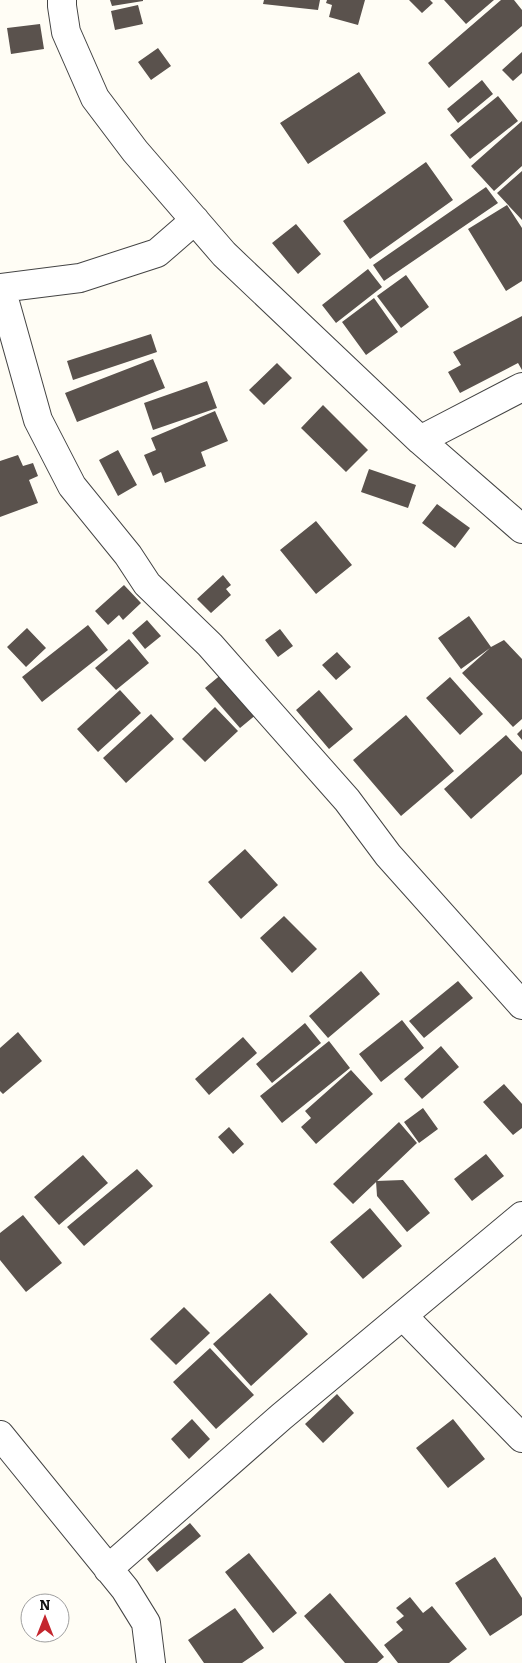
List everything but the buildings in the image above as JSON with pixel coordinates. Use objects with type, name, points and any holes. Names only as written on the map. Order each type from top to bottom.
[{"type":"street","points":[[62,0],[66,32],[96,98],[135,151],[224,254],[420,440],[522,529]]},
{"type":"street","points":[[195,220],[156,252],[80,278],[0,288],[38,420],[72,486],[122,548],[147,584],[210,645],[347,800],[388,855],[522,1005]]},
{"type":"street","points":[[420,440],[522,387]]},
{"type":"street","points":[[108,1569],[281,1417],[522,1216]]},
{"type":"street","points":[[403,1316],[522,1438]]},
{"type":"street","points":[[0,1435],[125,1589],[146,1623],[152,1663]]}]
